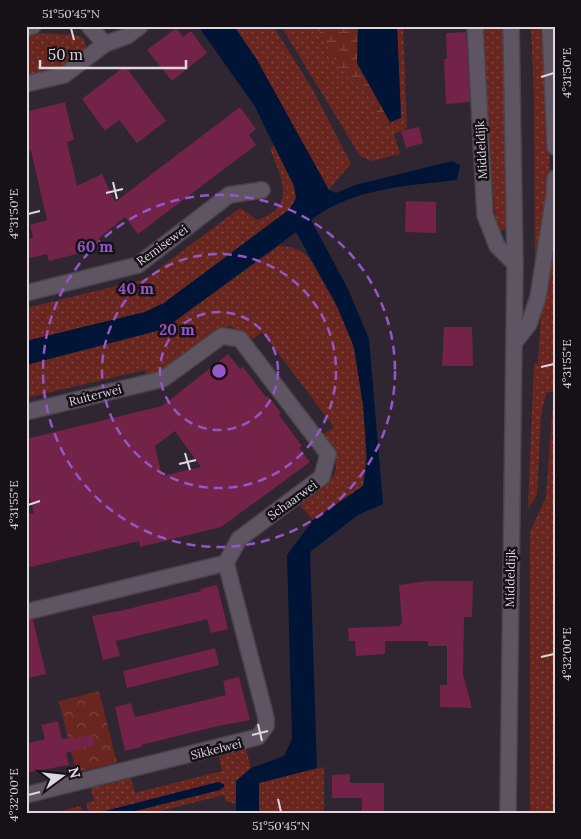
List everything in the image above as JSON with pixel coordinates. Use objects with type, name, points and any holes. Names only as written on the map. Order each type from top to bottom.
[{"type":"street","points":[[26,28],[33,26]]},
{"type":"street","points":[[89,26],[105,44]]},
{"type":"street","points":[[26,84],[64,75],[105,44],[128,36],[140,26]]},
{"type":"street","name":"Middeldijk","points":[[475,26],[485,215],[497,246],[515,264]]},
{"type":"street","name":"Middeldijk","points":[[508,813],[510,498],[515,264],[511,26]]},
{"type":"street","points":[[550,26],[555,147]]},
{"type":"street","points":[[514,342],[529,324],[538,297],[554,196],[555,178]]},
{"type":"street","name":"Remisewei","points":[[26,293],[138,265],[229,195],[262,190]]},
{"type":"street","name":"Schaarwei","points":[[163,379],[222,336],[240,339],[328,454],[322,477],[239,539],[226,562]]},
{"type":"street","name":"Ruiterwei","points":[[26,412],[163,379]]},
{"type":"street","points":[[26,612],[226,562]]},
{"type":"street","name":"Sikkelwei","points":[[26,795],[258,737],[266,726],[266,718],[226,562]]},
{"type":"green space","points":[[234,26],[273,26],[313,90],[351,164],[328,190],[257,60]]},
{"type":"green space","points":[[281,26],[316,26],[346,75],[367,91],[384,127],[401,117],[397,26],[403,26],[407,128],[394,134],[400,154],[372,161],[360,156]]},
{"type":"green space","points":[[316,26],[358,26],[357,63],[390,122],[384,127],[367,91],[358,87],[344,72]]},
{"type":"green space","points":[[482,26],[503,26],[507,230],[498,231],[494,208]]},
{"type":"green space","points":[[531,26],[544,26],[550,154],[549,189],[535,293],[534,97]]},
{"type":"green space","points":[[36,33],[77,35],[84,39],[86,46],[84,52],[68,65],[26,76],[26,36]]},
{"type":"green space","points":[[274,145],[294,186],[296,198],[290,209],[164,303],[145,312],[26,341],[26,308],[145,279],[240,208],[257,220],[270,214],[278,207],[282,199],[283,190],[282,180],[270,149]]},
{"type":"green space","points":[[555,242],[555,391],[546,393],[541,416],[537,495],[528,508],[534,363],[538,363],[541,313]]},
{"type":"green space","points":[[279,246],[303,252],[316,268],[344,322],[353,346],[363,397],[366,453],[363,487],[313,520],[300,505],[321,489],[333,475],[336,468],[335,459],[321,436],[334,427],[262,332],[253,339],[230,326],[208,338],[178,361],[158,373],[146,377],[145,370],[26,398],[26,365],[164,329]]},
{"type":"green space","points":[[553,402],[555,813],[530,813],[530,532],[546,497]]},
{"type":"green space","points":[[99,691],[117,763],[76,772],[59,701]]},
{"type":"green space","points":[[246,749],[251,768],[236,781],[236,804],[226,801],[224,795],[152,813],[89,813],[86,803],[94,801],[91,788],[131,778],[135,793],[222,771],[219,756]]},
{"type":"green space","points":[[324,767],[324,813],[259,813],[259,783]]},
{"type":"green space","points":[[81,806],[82,813],[53,813]]},
{"type":"water","points":[[198,26],[234,26],[257,60],[329,190],[336,193],[355,185],[452,161],[460,165],[457,180],[399,187],[362,195],[327,209],[311,220],[348,289],[369,339],[383,504],[358,515],[310,552],[317,768],[259,783],[259,813],[236,813],[236,781],[251,768],[284,756],[292,739],[287,555],[313,520],[363,486],[367,459],[363,406],[354,347],[336,304],[296,232],[164,329],[26,365],[26,341],[145,312],[164,303],[290,209],[296,198],[294,186],[254,105]]},
{"type":"water","points":[[358,26],[397,26],[401,118],[390,122],[357,63]]},
{"type":"water","points":[[218,782],[224,784],[224,787],[220,790],[127,813],[97,813]]},
{"type":"building","points":[[176,28],[183,37],[191,31],[207,53],[172,81],[147,50]]},
{"type":"building","points":[[466,32],[470,102],[446,104],[444,59],[447,59],[446,33]]},
{"type":"building","points":[[125,66],[166,121],[137,143],[119,120],[105,131],[82,99]]},
{"type":"building","points":[[65,102],[74,140],[67,142],[77,186],[102,174],[115,202],[240,107],[256,129],[249,135],[256,145],[138,234],[125,217],[99,238],[101,248],[49,261],[47,254],[26,259],[26,239],[33,238],[30,225],[47,220],[31,151],[26,152],[26,112]]},
{"type":"building","points":[[419,127],[423,143],[406,148],[401,131]]},
{"type":"building","points":[[406,201],[436,202],[436,233],[405,232]]},
{"type":"building","points":[[444,327],[472,327],[473,366],[442,366]]},
{"type":"building","points":[[228,354],[240,369],[243,367],[281,413],[279,415],[302,446],[299,448],[310,462],[221,527],[140,547],[139,541],[26,568],[26,514],[34,513],[26,485],[26,439],[162,406]],"holes":[[[175,431],[201,467],[162,476],[155,446]]]},
{"type":"building","points":[[428,581],[473,581],[472,617],[464,617],[463,674],[472,708],[440,707],[440,685],[447,685],[447,646],[428,646],[428,641],[385,641],[385,654],[356,656],[355,641],[349,641],[348,628],[399,626],[402,623],[399,585]]},
{"type":"building","points":[[217,585],[228,629],[211,633],[207,619],[116,641],[120,656],[103,660],[92,616],[201,591],[200,589]]},
{"type":"building","points":[[33,620],[46,674],[29,678],[26,665],[26,621]]},
{"type":"building","points":[[215,648],[219,665],[127,688],[123,671]]},
{"type":"building","points":[[239,677],[250,720],[141,745],[141,747],[125,751],[115,707],[131,703],[135,717],[165,710],[226,695],[223,681]]},
{"type":"building","points":[[58,721],[62,739],[93,735],[95,745],[66,753],[69,765],[26,773],[26,744],[45,739],[41,725]]},
{"type":"building","points":[[350,774],[350,783],[384,783],[384,813],[362,813],[362,798],[332,798],[332,775]]}]
